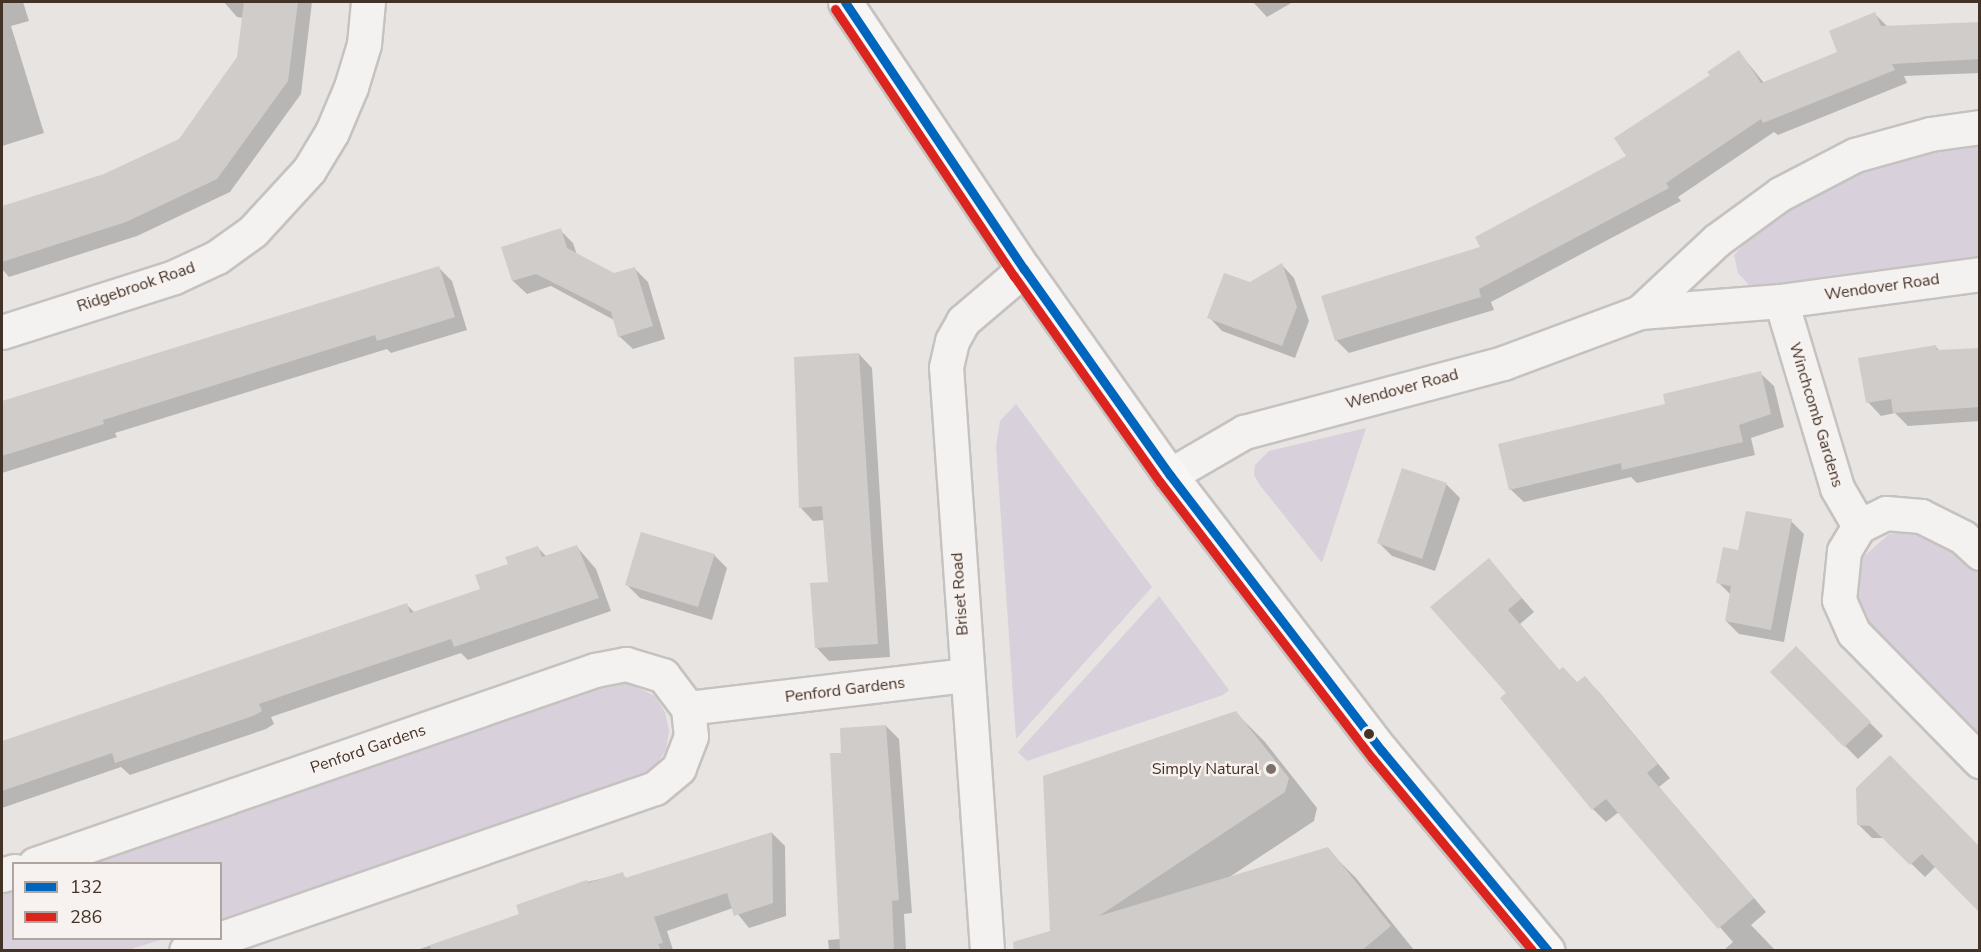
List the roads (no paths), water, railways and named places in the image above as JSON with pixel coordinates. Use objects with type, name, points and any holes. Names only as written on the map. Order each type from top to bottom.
[{"type":"street","name":"Ridgebrook Road","points":[[2,332],[174,277],[217,257],[253,231],[309,170],[332,132],[351,87],[364,44],[368,2]]},
{"type":"street","points":[[845,2],[1024,269],[1170,475],[1382,751],[1547,951]]},
{"type":"street","name":"Wendover Road","points":[[1640,312],[1717,240],[1780,194],[1855,155],[1930,134],[1980,127]]},
{"type":"street","name":"Briset Road","points":[[987,951],[965,675],[946,367],[952,341],[963,321],[1024,269]]},
{"type":"street","name":"Wendover Road","points":[[1170,475],[1244,432],[1503,363],[1640,312],[1781,302],[1980,274]]},
{"type":"street","name":"Winchcomb Gardens","points":[[1781,302],[1837,488],[1859,526]]},
{"type":"street","points":[[1980,554],[1963,537],[1921,516],[1886,513],[1859,526],[1844,551],[1840,571],[1839,600],[1854,633],[1980,760]]},
{"type":"street","name":"Penford Gardens","points":[[40,862],[595,670],[626,664],[663,675],[688,708],[965,675]]},
{"type":"street","points":[[222,938],[655,788],[679,768],[691,736],[688,708]]},
{"type":"street","points":[[186,951],[218,940]]},
{"type":"place","name":"Simply Natural","points":[[1271,769]]}]
